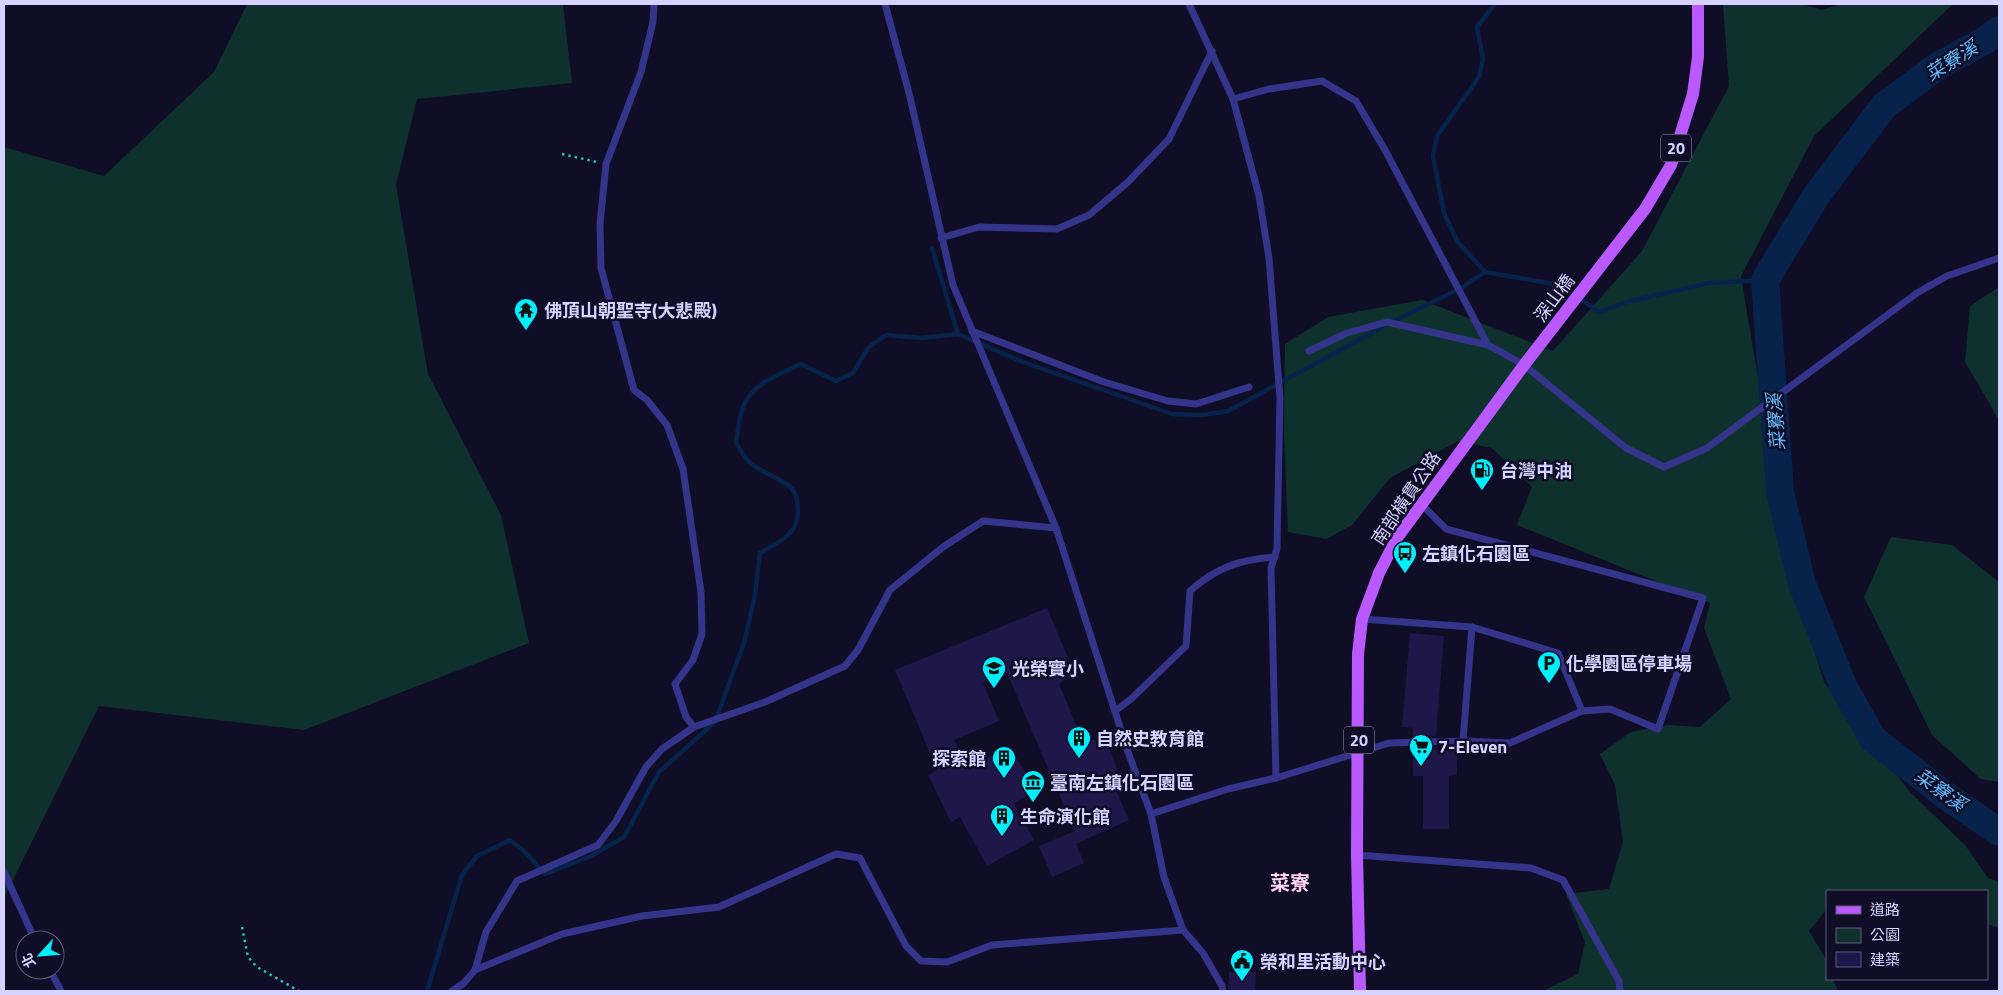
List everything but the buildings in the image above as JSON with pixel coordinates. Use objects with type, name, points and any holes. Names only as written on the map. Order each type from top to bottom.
[{"type":"main road","name":"深山橋","points":[[1538,348],[1645,209],[1671,165],[1693,94],[1698,57],[1698,4]]},
{"type":"main road","name":"南部橫貫公路","points":[[1360,991],[1357,855],[1358,654],[1362,619],[1379,573],[1392,547],[1421,504],[1524,364],[1538,348]]},
{"type":"lane","points":[[654,4],[653,22],[641,72],[606,164],[600,224],[601,268],[634,390],[647,400],[667,425],[682,469],[701,592],[702,634],[694,660],[675,684],[686,717],[694,727]]},
{"type":"lane","points":[[885,4],[909,93],[953,286],[1056,528],[1115,711],[1151,814],[1164,877],[1183,930],[1203,953],[1223,991]]},
{"type":"lane","points":[[1189,4],[1233,99],[1259,196],[1269,258],[1280,398],[1277,549],[1271,568],[1276,778]]},
{"type":"lane","points":[[941,238],[979,227],[1057,229],[1089,215],[1128,182],[1169,139],[1212,51]]},
{"type":"lane","points":[[1233,99],[1269,89],[1322,81],[1356,101],[1385,150],[1488,345]]},
{"type":"lane","points":[[1309,351],[1347,333],[1387,322],[1488,345],[1524,364],[1626,448],[1664,467],[1707,448],[1924,289],[1947,276],[1999,258]]},
{"type":"lane","points":[[972,331],[1104,382],[1168,401],[1196,404],[1249,386]]},
{"type":"lane","points":[[1151,814],[1228,789],[1276,778],[1389,743],[1463,741],[1510,743],[1582,711],[1610,710],[1658,728],[1702,598],[1446,529],[1421,504]]},
{"type":"lane","points":[[452,991],[464,983],[475,970],[486,932],[517,881],[598,845],[616,821],[646,767],[662,749],[694,727],[765,702],[845,666],[858,650],[890,590],[943,547],[983,521],[1056,528]]},
{"type":"lane","points":[[1115,711],[1131,699],[1186,646],[1190,591],[1205,578],[1248,559],[1275,557]]},
{"type":"lane","points":[[1362,619],[1472,628],[1558,653],[1582,711]]},
{"type":"lane","points":[[1463,741],[1472,628]]},
{"type":"lane","points":[[475,970],[562,934],[642,916],[719,907],[836,854],[860,858],[906,946],[921,961],[948,962],[992,945],[1183,930]]},
{"type":"lane","points":[[1357,855],[1531,868],[1563,880],[1619,981],[1620,991]]},
{"type":"lane","points":[[4,872],[30,930]]},
{"type":"path","points":[[562,154],[606,164]]},
{"type":"path","points":[[242,927],[248,957],[257,967],[299,991]]},
{"type":"green space","points":[[247,4],[563,4],[572,83],[417,99],[396,185],[428,374],[501,515],[529,643],[304,730],[99,706],[4,898],[4,147],[104,176],[214,72]]},
{"type":"green space","points":[[1723,4],[1802,4],[1822,10],[1841,4],[1953,4],[1814,136],[1741,276],[1766,426],[1775,523],[1824,682],[1910,792],[1965,845],[1988,878],[1999,882],[1999,928],[1988,924],[1988,890],[1826,890],[1826,910],[1809,931],[1826,959],[1826,980],[1833,980],[1838,991],[1543,991],[1578,974],[1585,942],[1566,894],[1609,889],[1623,842],[1615,785],[1600,754],[1631,732],[1669,725],[1700,727],[1731,699],[1704,628],[1710,603],[1517,525],[1532,487],[1492,448],[1458,441],[1390,478],[1352,525],[1326,539],[1288,532],[1284,432],[1285,344],[1328,317],[1422,300],[1553,351],[1642,251],[1729,86]]},
{"type":"green space","points":[[1999,287],[1999,420],[1965,362],[1970,306]]},
{"type":"green space","points":[[1891,537],[1952,545],[1999,582],[1999,782],[1981,779],[1932,735],[1864,597]]},
{"type":"waterway","points":[[1485,272],[1457,241],[1444,213],[1433,156],[1437,136],[1479,77],[1483,59],[1477,27],[1495,4]]},
{"type":"waterway","name":"菜竂溪","points":[[1999,30],[1984,41],[1938,66],[1884,106],[1816,196],[1765,280],[1780,492],[1802,584],[1844,688],[1873,739],[1949,798],[1999,832]]},
{"type":"waterway","points":[[932,248],[958,334]]},
{"type":"waterway","points":[[427,991],[462,875],[477,856],[510,840],[524,851],[545,874],[589,857],[624,837],[659,772],[715,722],[745,640],[755,595],[760,553],[789,534],[798,515],[797,500],[790,487],[751,464],[736,442],[743,407],[747,399],[760,385],[768,380],[801,364],[836,381],[853,373],[868,348],[886,335],[922,338],[958,334],[1023,362],[1172,414],[1202,415],[1228,411],[1390,323],[1463,287],[1485,272],[1560,285],[1599,312],[1627,302],[1709,283],[1765,280]]},
{"type":"place","name":"佛頂山朝聖寺(大悲殿)","points":[[526,331]]},
{"type":"place","name":"台灣中油","points":[[1482,491]]},
{"type":"place","name":"左鎮化石園區","points":[[1405,574]]},
{"type":"place","name":"化學園區停車場","points":[[1549,684]]},
{"type":"place","name":"光榮實小","points":[[994,689]]},
{"type":"place","name":"自然史教育館","points":[[1079,759]]},
{"type":"place","name":"7-Eleven","points":[[1421,767]]},
{"type":"place","name":"探索館","points":[[1004,779]]},
{"type":"place","name":"臺南左鎮化石園區","points":[[1033,803]]},
{"type":"place","name":"生命演化館","points":[[1002,837]]},
{"type":"place","name":"榮和里活動中心","points":[[1242,982]]},
{"type":"district","name":"菜寮","points":[[1290,882]]}]
